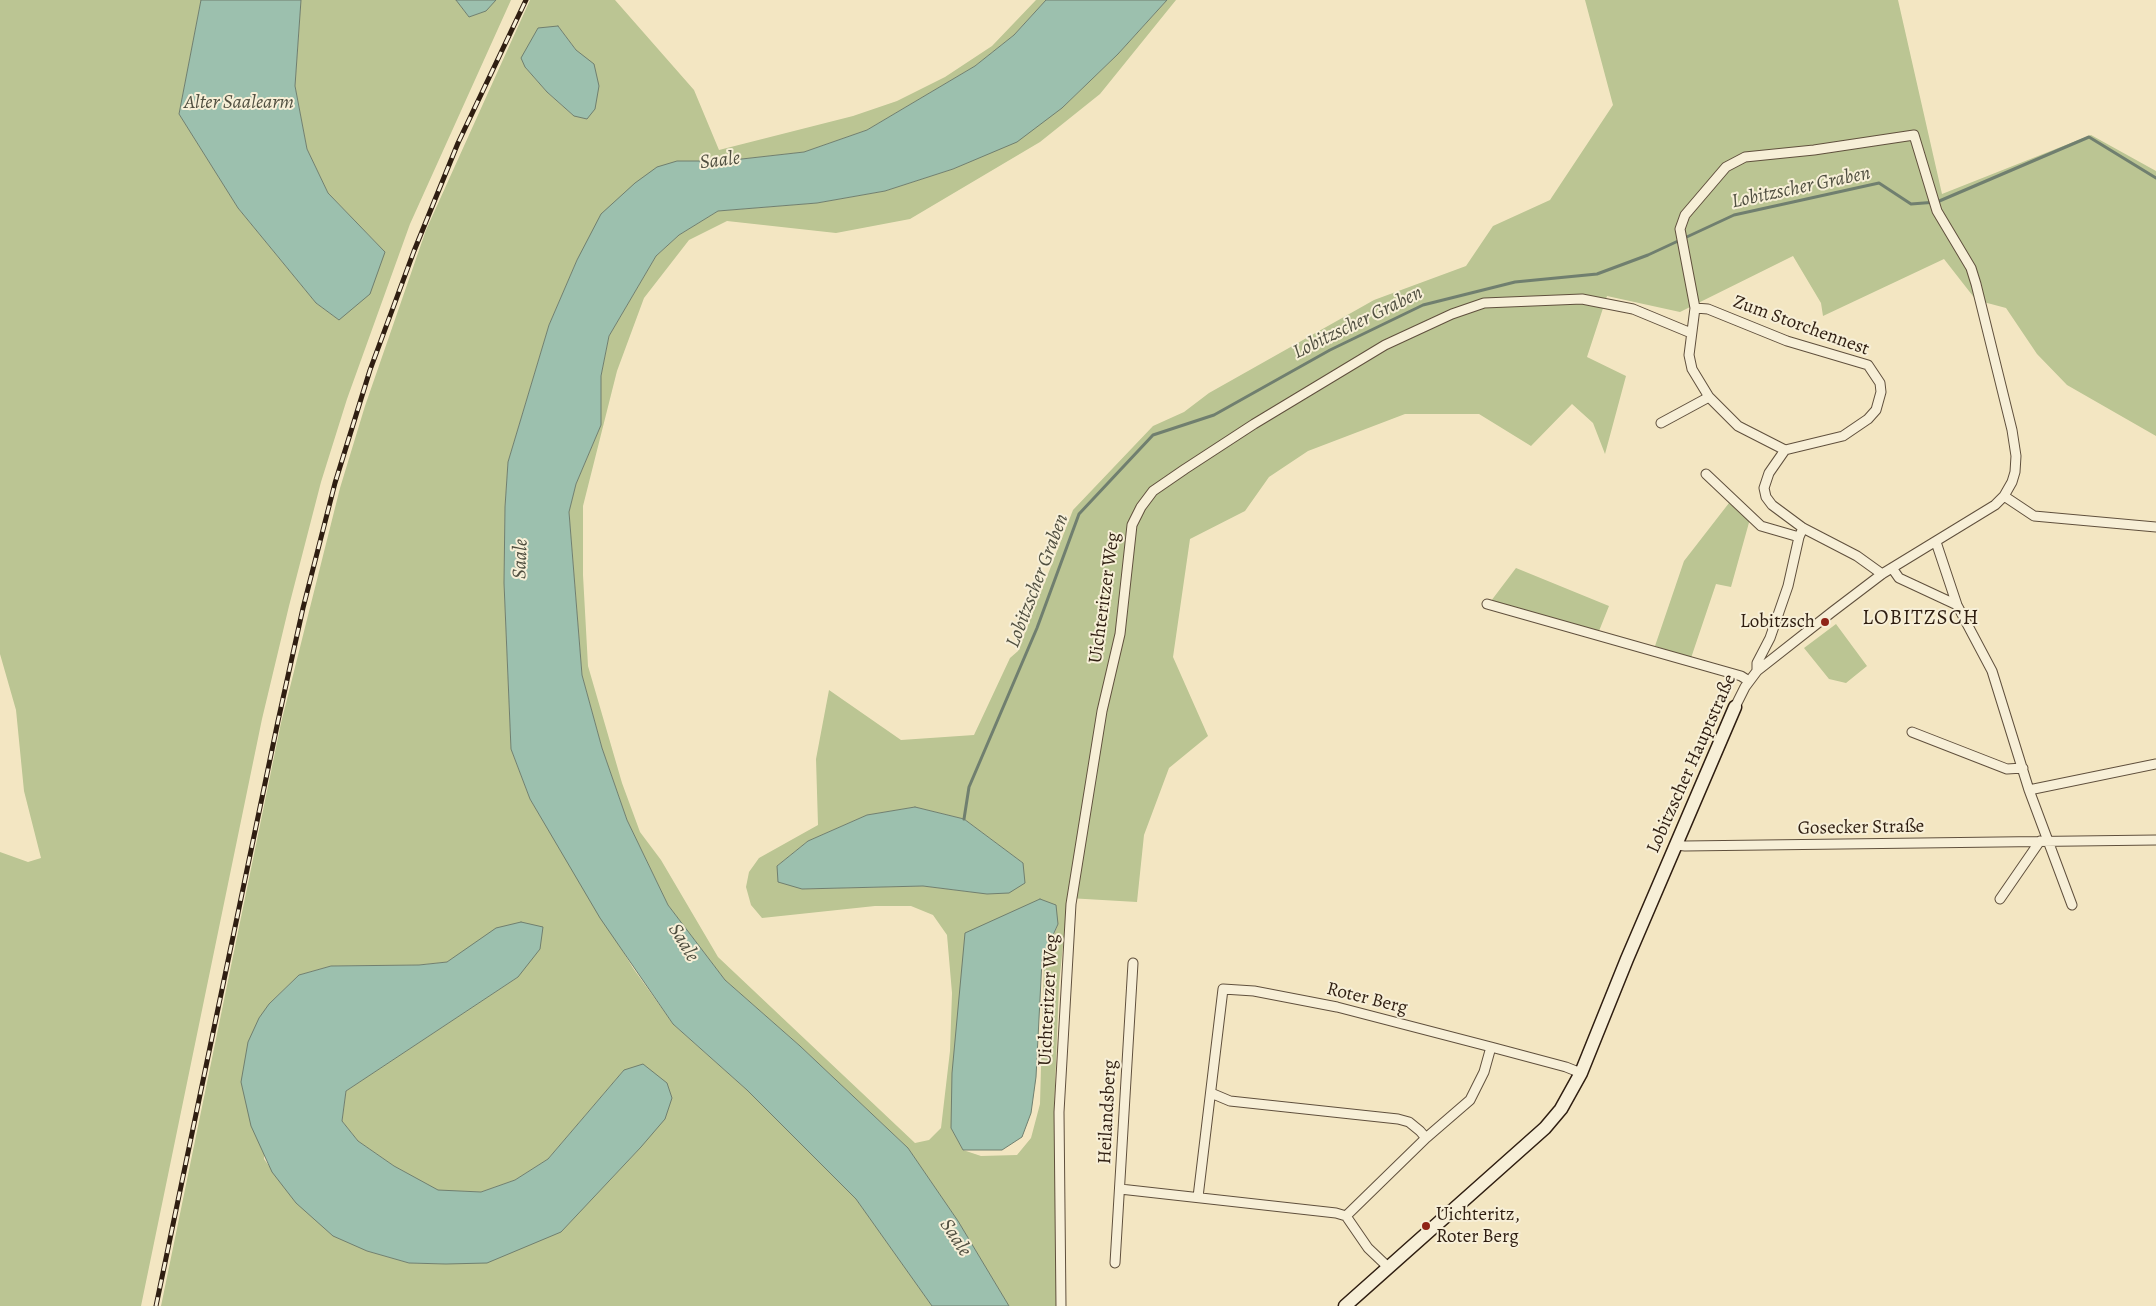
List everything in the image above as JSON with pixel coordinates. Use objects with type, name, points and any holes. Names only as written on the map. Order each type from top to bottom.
[{"type":"street","name":"Lobitzscher Hauptstraße","points":[[1345,1306],[1546,1128],[1566,1102],[1581,1073],[1735,708],[1747,684],[1757,671],[1882,574],[1972,521],[2004,496],[2016,472],[2012,430],[1971,268],[1937,211],[1914,135],[1814,150],[1745,157],[1726,167],[1691,206],[1681,223],[1681,236],[1695,308]]},
{"type":"street","name":"Uichteritzer Weg","points":[[1061,1306],[1059,1112],[1071,904],[1102,711],[1120,634],[1132,524],[1141,507],[1153,491],[1185,469],[1254,424],[1385,345],[1452,314],[1484,303],[1582,299],[1633,309],[1691,333]]},
{"type":"street","points":[[1695,308],[1689,354],[1692,369],[1709,397],[1738,426],[1786,450],[1769,473],[1764,488],[1766,497],[1772,504],[1804,528],[1858,556],[1882,574]]},
{"type":"street","name":"Zum Storchennest","points":[[1695,308],[1708,309],[1786,341],[1868,365],[1880,383],[1879,402],[1876,410],[1868,419],[1843,436],[1786,450]]},
{"type":"street","points":[[1661,423],[1709,397]]},
{"type":"street","points":[[1706,474],[1762,526],[1799,537]]},
{"type":"street","points":[[2004,496],[2034,516],[2156,527]]},
{"type":"street","points":[[1757,671],[1758,660],[1770,638],[1788,586],[1799,537],[1804,528]]},
{"type":"street","points":[[1936,542],[1957,605],[1992,671],[2044,841],[2072,905]]},
{"type":"street","points":[[1892,568],[1899,578],[1957,605]]},
{"type":"street","points":[[1487,604],[1741,676],[1747,684]]},
{"type":"street","points":[[1912,732],[2007,769],[2023,768]]},
{"type":"street","points":[[2029,790],[2156,764]]},
{"type":"street","name":"Gosecker Straße","points":[[1676,845],[2156,840]]},
{"type":"street","points":[[2000,899],[2044,841]]},
{"type":"street","name":"Heilandsberg","points":[[1115,1263],[1133,964]]},
{"type":"street","name":"Roter Berg","points":[[1198,1197],[1223,989],[1254,991],[1337,1007],[1491,1047]]},
{"type":"street","points":[[1346,1216],[1426,1138],[1452,1118],[1470,1100],[1484,1072],[1491,1047],[1560,1065],[1581,1073]]},
{"type":"street","points":[[1211,1093],[1230,1101],[1398,1119],[1415,1126],[1426,1138]]},
{"type":"street","points":[[1120,1189],[1336,1213],[1346,1216],[1368,1248],[1389,1268]]},
{"type":"shaded area","points":[[0,0],[201,0],[179,114],[238,208],[316,303],[339,320],[385,252],[328,193],[307,149],[295,86],[301,0],[456,0],[469,17],[485,11],[496,0],[511,0],[410,224],[347,399],[321,482],[262,719],[141,1306],[0,1306],[0,852],[28,862],[41,858],[24,791],[16,710],[0,654]]},
{"type":"shaded area","points":[[530,0],[615,0],[694,90],[719,150],[853,116],[897,101],[945,77],[992,46],[1036,0],[1046,0],[1014,35],[975,66],[867,130],[804,152],[724,161],[677,161],[577,260],[549,325],[508,462],[505,507],[504,583],[511,749],[530,799],[633,968],[673,1024],[747,1090],[856,1199],[932,1306],[161,1306],[281,723],[340,488],[365,406],[426,230]],"holes":[[[558,26],[576,50],[574,116],[547,92],[525,67]],[[466,950],[518,977],[346,1091],[342,1121],[358,1141],[394,1166],[438,1191],[481,1192],[515,1180],[548,1159],[624,1070],[641,1147],[561,1231],[446,1264],[409,1263],[367,1251],[296,1203],[264,1159],[269,1004],[299,975],[331,966],[419,965],[447,962]]]},
{"type":"shaded area","points":[[1167,0],[1176,0],[1100,94],[1040,142],[910,219],[836,233],[727,221],[689,240],[644,298],[617,371],[583,506],[583,575],[588,666],[622,783],[640,832],[661,860],[718,957],[915,1143],[929,1140],[941,1128],[950,1051],[952,993],[947,935],[933,915],[911,906],[875,906],[762,918],[751,905],[746,887],[749,872],[759,858],[818,825],[816,759],[829,690],[901,740],[974,735],[1010,658],[1018,651],[1073,510],[1153,426],[1184,412],[1209,393],[1374,300],[1466,266],[1493,226],[1550,200],[1613,105],[1585,0],[1898,0],[1942,194],[2091,135],[2156,171],[2156,436],[2067,385],[2037,354],[2006,308],[1976,300],[1944,259],[1823,316],[1821,303],[1793,256],[1680,312],[1607,296],[1587,357],[1626,376],[1605,454],[1593,423],[1572,404],[1531,446],[1479,414],[1405,414],[1308,451],[1269,477],[1245,511],[1190,539],[1173,657],[1208,736],[1169,768],[1144,835],[1137,902],[1068,898],[1059,984],[1054,1112],[1057,1306],[1009,1306],[958,1221],[908,1148],[800,1046],[725,980],[668,905],[627,820],[602,748],[582,675],[569,512],[576,484],[601,425],[601,376],[609,336],[656,256],[679,235],[718,211],[817,203],[885,191],[953,169],[982,156],[1062,108],[1118,54]],"holes":[[[915,807],[964,819],[1023,863],[971,892],[923,886],[802,889],[777,866],[808,841],[867,815]],[[1058,924],[1044,961],[1040,1104],[1031,1138],[1017,1155],[981,1156],[963,1150],[951,1128]]]},
{"type":"shaded area","points":[[1729,503],[1750,519],[1731,587],[1716,584],[1691,658],[1655,646],[1684,561]]},
{"type":"shaded area","points":[[1516,568],[1609,606],[1599,631],[1491,601]]},
{"type":"shaded area","points":[[1836,624],[1867,666],[1846,683],[1829,679],[1804,648]]},
{"type":"water","name":"Alter Saalearm","points":[[201,0],[301,0],[295,86],[307,149],[328,193],[385,252],[370,294],[339,320],[316,303],[238,208],[179,114]]},
{"type":"water","points":[[456,0],[496,0],[486,11],[469,17]]},
{"type":"water","name":"Saale","points":[[1046,0],[1167,0],[1118,54],[1062,108],[1017,142],[953,169],[885,191],[817,203],[718,211],[679,235],[656,256],[609,336],[601,376],[601,425],[576,484],[569,512],[582,675],[602,748],[627,820],[668,905],[725,980],[800,1046],[908,1148],[958,1221],[1009,1306],[932,1306],[856,1199],[747,1090],[673,1024],[600,918],[530,799],[511,749],[504,583],[505,507],[508,462],[549,325],[577,260],[601,214],[635,183],[657,167],[677,161],[724,161],[804,152],[867,130],[975,66],[1014,35]]},
{"type":"water","points":[[558,26],[576,50],[594,64],[599,86],[595,109],[587,119],[574,116],[547,92],[525,67],[521,58],[538,28]]},
{"type":"water","points":[[915,807],[964,819],[1023,863],[1025,883],[1009,893],[987,894],[923,886],[802,889],[778,882],[777,866],[808,841],[867,815]]},
{"type":"water","points":[[1040,899],[1056,905],[1058,924],[1042,960],[1036,1077],[1031,1113],[1022,1137],[1002,1150],[963,1150],[951,1128],[952,1073],[965,933]]},
{"type":"water","points":[[521,922],[543,927],[540,949],[518,977],[346,1091],[342,1121],[358,1141],[394,1166],[438,1190],[481,1192],[515,1180],[548,1159],[624,1070],[643,1064],[667,1083],[672,1098],[665,1119],[561,1232],[487,1263],[409,1263],[367,1251],[333,1236],[296,1203],[272,1172],[251,1126],[241,1082],[248,1042],[259,1018],[269,1004],[299,975],[331,966],[419,965],[447,962],[496,928]]},
{"type":"waterway","name":"Lobitzscher Graben","points":[[964,819],[969,787],[1037,628],[1079,514],[1153,435],[1214,415],[1330,350],[1423,305],[1515,282],[1597,274],[1648,255],[1734,215],[1879,183],[1911,204],[1937,202],[2089,137],[2156,178]]},
{"type":"railway","points":[[156,1306],[278,721],[303,608],[335,483],[370,370],[414,251],[458,143],[526,0]]},
{"type":"place","name":"Lobitzsch","points":[[1825,622]]},
{"type":"place","name":"Uichteritz, Roter Berg","points":[[1426,1226]]},
{"type":"district","name":"LOBITZSCH","points":[[1921,619]]}]
